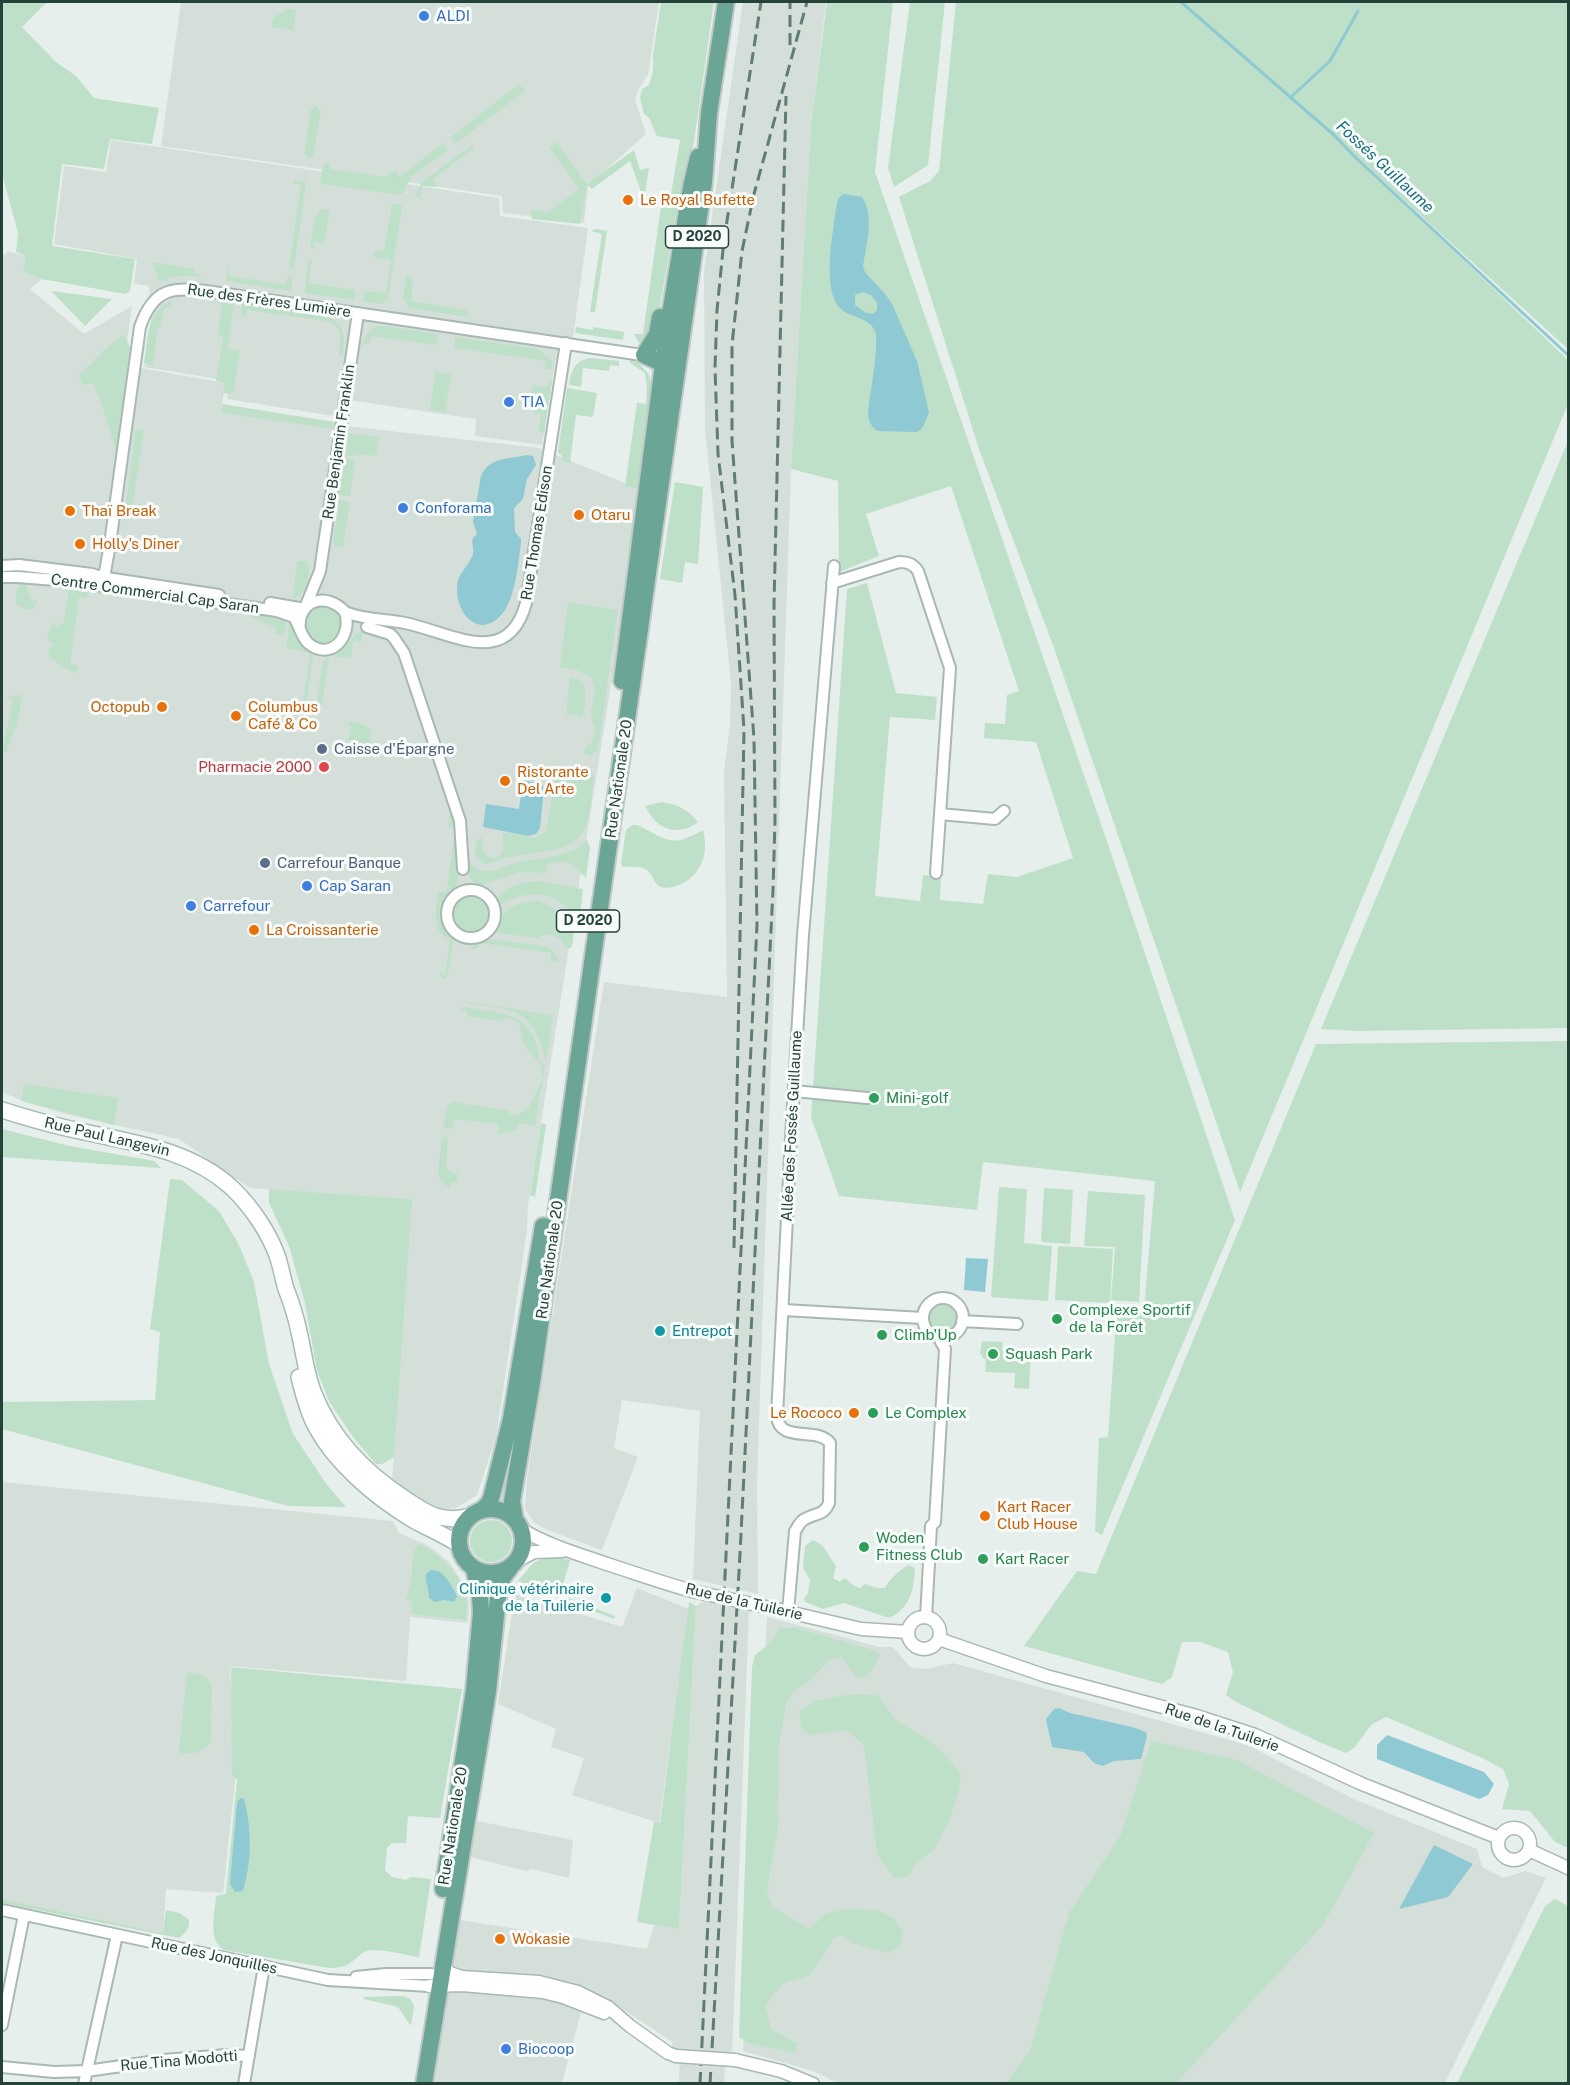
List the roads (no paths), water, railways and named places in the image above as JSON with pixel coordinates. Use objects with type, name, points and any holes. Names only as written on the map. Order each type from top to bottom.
[{"type":"main road","name":"D 2020","points":[[709,113],[726,2]]},
{"type":"main road","name":"Rue Nationale 20","points":[[518,1524],[512,1501],[532,1382],[652,557],[669,361],[668,326],[691,187],[709,113]]},
{"type":"main road","name":"Rue Nationale 20","points":[[476,1513],[492,1495],[511,1419],[544,1222],[669,361],[705,182],[709,113]]},
{"type":"main road","name":"Rue Nationale 20","points":[[644,355],[657,334],[679,213],[691,187]]},
{"type":"main road","points":[[644,355],[669,361]]},
{"type":"main road","name":"Rue Paul Langevin","points":[[2,1110],[34,1120],[179,1154],[204,1167],[231,1187],[252,1211],[278,1258],[286,1288],[294,1306],[313,1391],[324,1417],[336,1436],[355,1459],[412,1511],[458,1544]]},
{"type":"main road","points":[[500,1510],[518,1524],[524,1539],[522,1551],[513,1564],[492,1574],[482,1573],[474,1569],[463,1558],[458,1544],[459,1533],[464,1523],[476,1513],[500,1510]]},
{"type":"main road","name":"Rue Paul Langevin","points":[[412,1511],[446,1519],[476,1513]]},
{"type":"main road","name":"Rue Nationale 20","points":[[414,2084],[437,1975],[488,1691],[499,1588],[503,1577],[513,1564]]},
{"type":"main road","name":"Rue Nationale 20","points":[[424,2084],[474,1690],[481,1612],[474,1569]]},
{"type":"street","name":"Rue des Frères Lumière","points":[[97,581],[105,572],[110,544],[140,327],[152,302],[160,294],[180,288],[644,355]]},
{"type":"street","name":"Rue Benjamin Franklin","points":[[305,609],[320,571],[358,314]]},
{"type":"street","name":"Rue Thomas Edison","points":[[367,627],[407,624],[478,642],[495,642],[512,633],[522,617],[535,552],[566,343]]},
{"type":"street","points":[[832,582],[898,562],[914,565],[918,571],[950,668],[936,873]]},
{"type":"street","name":"Centre Commercial Cap Saran","points":[[2,566],[50,568],[92,574],[97,581]]},
{"type":"street","name":"Allée des Fossés Guillaume","points":[[784,1611],[795,1531],[802,1521],[820,1514],[828,1507],[831,1447],[824,1437],[787,1432],[777,1422],[803,935],[834,566]]},
{"type":"street","points":[[320,571],[321,585],[343,609],[348,627],[342,641]]},
{"type":"street","name":"Centre Commercial Cap Saran","points":[[2,577],[97,581],[278,611],[294,617],[300,630]]},
{"type":"street","points":[[97,581],[305,609]]},
{"type":"street","points":[[343,609],[325,600],[310,603],[300,619],[300,630],[307,642],[320,648],[328,648],[342,641],[356,628],[367,627],[390,634],[404,653]]},
{"type":"street","name":"Rue Thomas Edison","points":[[343,609],[355,615],[396,625]]},
{"type":"street","points":[[396,625],[460,821],[463,869]]},
{"type":"street","points":[[940,814],[995,819],[1004,811]]},
{"type":"street","points":[[474,890],[484,894],[495,911],[492,925],[481,936],[467,938],[460,936],[447,919],[448,905],[462,891],[474,890]]},
{"type":"street","points":[[794,1091],[867,1098]]},
{"type":"street","points":[[926,1618],[931,1526],[927,1522],[938,1349],[942,1340],[956,1334],[962,1321],[961,1310],[952,1301],[946,1299],[934,1300],[929,1304],[923,1318],[930,1333],[942,1340]]},
{"type":"street","points":[[783,1310],[923,1318]]},
{"type":"street","points":[[962,1321],[1017,1324]]},
{"type":"street","name":"Rue de la Tuilerie","points":[[518,1524],[536,1537],[663,1583],[861,1629],[908,1632]]},
{"type":"street","name":"Rue de la Tuilerie","points":[[513,1564],[534,1552],[558,1551],[584,1556]]},
{"type":"street","points":[[926,1618],[937,1625],[939,1639],[933,1646],[921,1649],[910,1641],[908,1632],[909,1627],[916,1620],[926,1618]]},
{"type":"street","name":"Rue de la Tuilerie","points":[[939,1639],[1046,1676],[1193,1715],[1255,1735],[1362,1784],[1499,1838]]},
{"type":"street","points":[[1520,1829],[1527,1836],[1529,1850],[1523,1857],[1510,1860],[1499,1852],[1499,1838],[1505,1830],[1520,1829]]},
{"type":"street","points":[[1529,1850],[1569,1868]]},
{"type":"street","name":"Rue des Jonquilles","points":[[2,1910],[328,1980],[351,1981],[437,1975]]},
{"type":"street","points":[[2,2025],[24,1915]]},
{"type":"street","points":[[84,2084],[117,1935]]},
{"type":"street","points":[[244,2084],[264,1966]]},
{"type":"street","points":[[338,1979],[386,1974],[437,1975],[534,1986],[549,1984],[579,1992],[608,2007],[624,2022],[676,2056],[735,2060],[781,2071],[813,2084]]},
{"type":"street","points":[[437,1975],[462,1985],[543,1992],[562,1996],[624,2022]]},
{"type":"street","name":"Rue Tina Modotti","points":[[2,2067],[54,2072],[87,2071],[163,2060],[227,2055],[249,2056]]},
{"type":"water","points":[[843,194],[862,197],[866,205],[869,222],[863,267],[893,306],[917,361],[929,412],[923,427],[917,432],[878,431],[870,422],[868,414],[875,359],[875,331],[869,323],[841,309],[831,289],[830,261],[838,199]],"holes":[[[863,292],[871,295],[877,303],[877,310],[873,314],[866,313],[855,305],[855,295]]]},
{"type":"water","points":[[527,455],[533,456],[536,465],[527,479],[523,499],[514,508],[515,532],[521,539],[521,543],[514,586],[505,610],[497,619],[480,625],[472,622],[461,608],[457,587],[459,578],[473,554],[472,541],[477,534],[473,522],[481,476],[494,462]]},
{"type":"water","points":[[523,780],[540,784],[544,788],[540,828],[536,834],[528,836],[483,827],[486,804],[519,809]]},
{"type":"water","points":[[966,1258],[988,1259],[985,1292],[964,1290]]},
{"type":"water","points":[[431,1570],[440,1572],[446,1578],[457,1597],[454,1602],[444,1600],[435,1602],[429,1598],[426,1574]]},
{"type":"water","points":[[1059,1708],[1070,1713],[1146,1732],[1141,1759],[1114,1761],[1103,1766],[1094,1763],[1084,1752],[1052,1747],[1046,1719],[1054,1709]]},
{"type":"water","points":[[1387,1735],[1484,1772],[1494,1784],[1488,1795],[1479,1799],[1377,1759],[1377,1745]]},
{"type":"water","points":[[241,1798],[244,1799],[250,1845],[243,1891],[235,1892],[230,1884],[237,1802]]},
{"type":"water","points":[[1434,1845],[1473,1864],[1448,1897],[1399,1909]]},
{"type":"waterway","name":"Fossés Guillaume","points":[[1181,2],[1335,136],[1568,355]]},
{"type":"waterway","points":[[1291,97],[1330,61],[1358,11]]},
{"type":"railway","points":[[734,1248],[744,730],[735,595],[718,454],[715,368],[717,310],[724,240],[761,2]]},
{"type":"railway","points":[[790,2],[790,45]]},
{"type":"railway","points":[[700,2084],[757,925],[754,739],[732,441],[732,345],[742,251],[754,194],[807,2]]},
{"type":"railway","points":[[710,2084],[740,1554],[773,890],[774,604],[786,96]]},
{"type":"place","name":"ALDI","points":[[424,16]]},
{"type":"place","name":"Le Royal Bufette","points":[[628,200]]},
{"type":"place","name":"TIA","points":[[509,402]]},
{"type":"place","name":"Conforama","points":[[403,508]]},
{"type":"place","name":"Thaï Break","points":[[70,511]]},
{"type":"place","name":"Otaru","points":[[579,515]]},
{"type":"place","name":"Holly's Diner","points":[[80,544]]},
{"type":"place","name":"Octopub","points":[[162,707]]},
{"type":"place","name":"Columbus Café & Co","points":[[236,716]]},
{"type":"place","name":"Caisse d'Épargne","points":[[322,749]]},
{"type":"place","name":"Pharmacie 2000","points":[[324,767]]},
{"type":"place","name":"Ristorante Del Arte","points":[[505,781]]},
{"type":"place","name":"Carrefour Banque","points":[[265,863]]},
{"type":"place","name":"Cap Saran","points":[[307,886]]},
{"type":"place","name":"Carrefour","points":[[191,906]]},
{"type":"place","name":"La Croissanterie","points":[[254,930]]},
{"type":"place","name":"Mini-golf","points":[[874,1098]]},
{"type":"place","name":"Complexe Sportif de la Forêt","points":[[1057,1319]]},
{"type":"place","name":"Entrepot","points":[[660,1331]]},
{"type":"place","name":"Climb'Up","points":[[882,1335]]},
{"type":"place","name":"Squash Park","points":[[993,1354]]},
{"type":"place","name":"Le Rococo","points":[[854,1413]]},
{"type":"place","name":"Le Complex","points":[[873,1413]]},
{"type":"place","name":"Kart Racer Club House","points":[[985,1516]]},
{"type":"place","name":"Woden Fitness Club","points":[[864,1547]]},
{"type":"place","name":"Kart Racer","points":[[983,1559]]},
{"type":"place","name":"Clinique vétérinaire de la Tuilerie","points":[[606,1598]]},
{"type":"place","name":"Wokasie","points":[[500,1939]]},
{"type":"place","name":"Biocoop","points":[[506,2049]]}]
